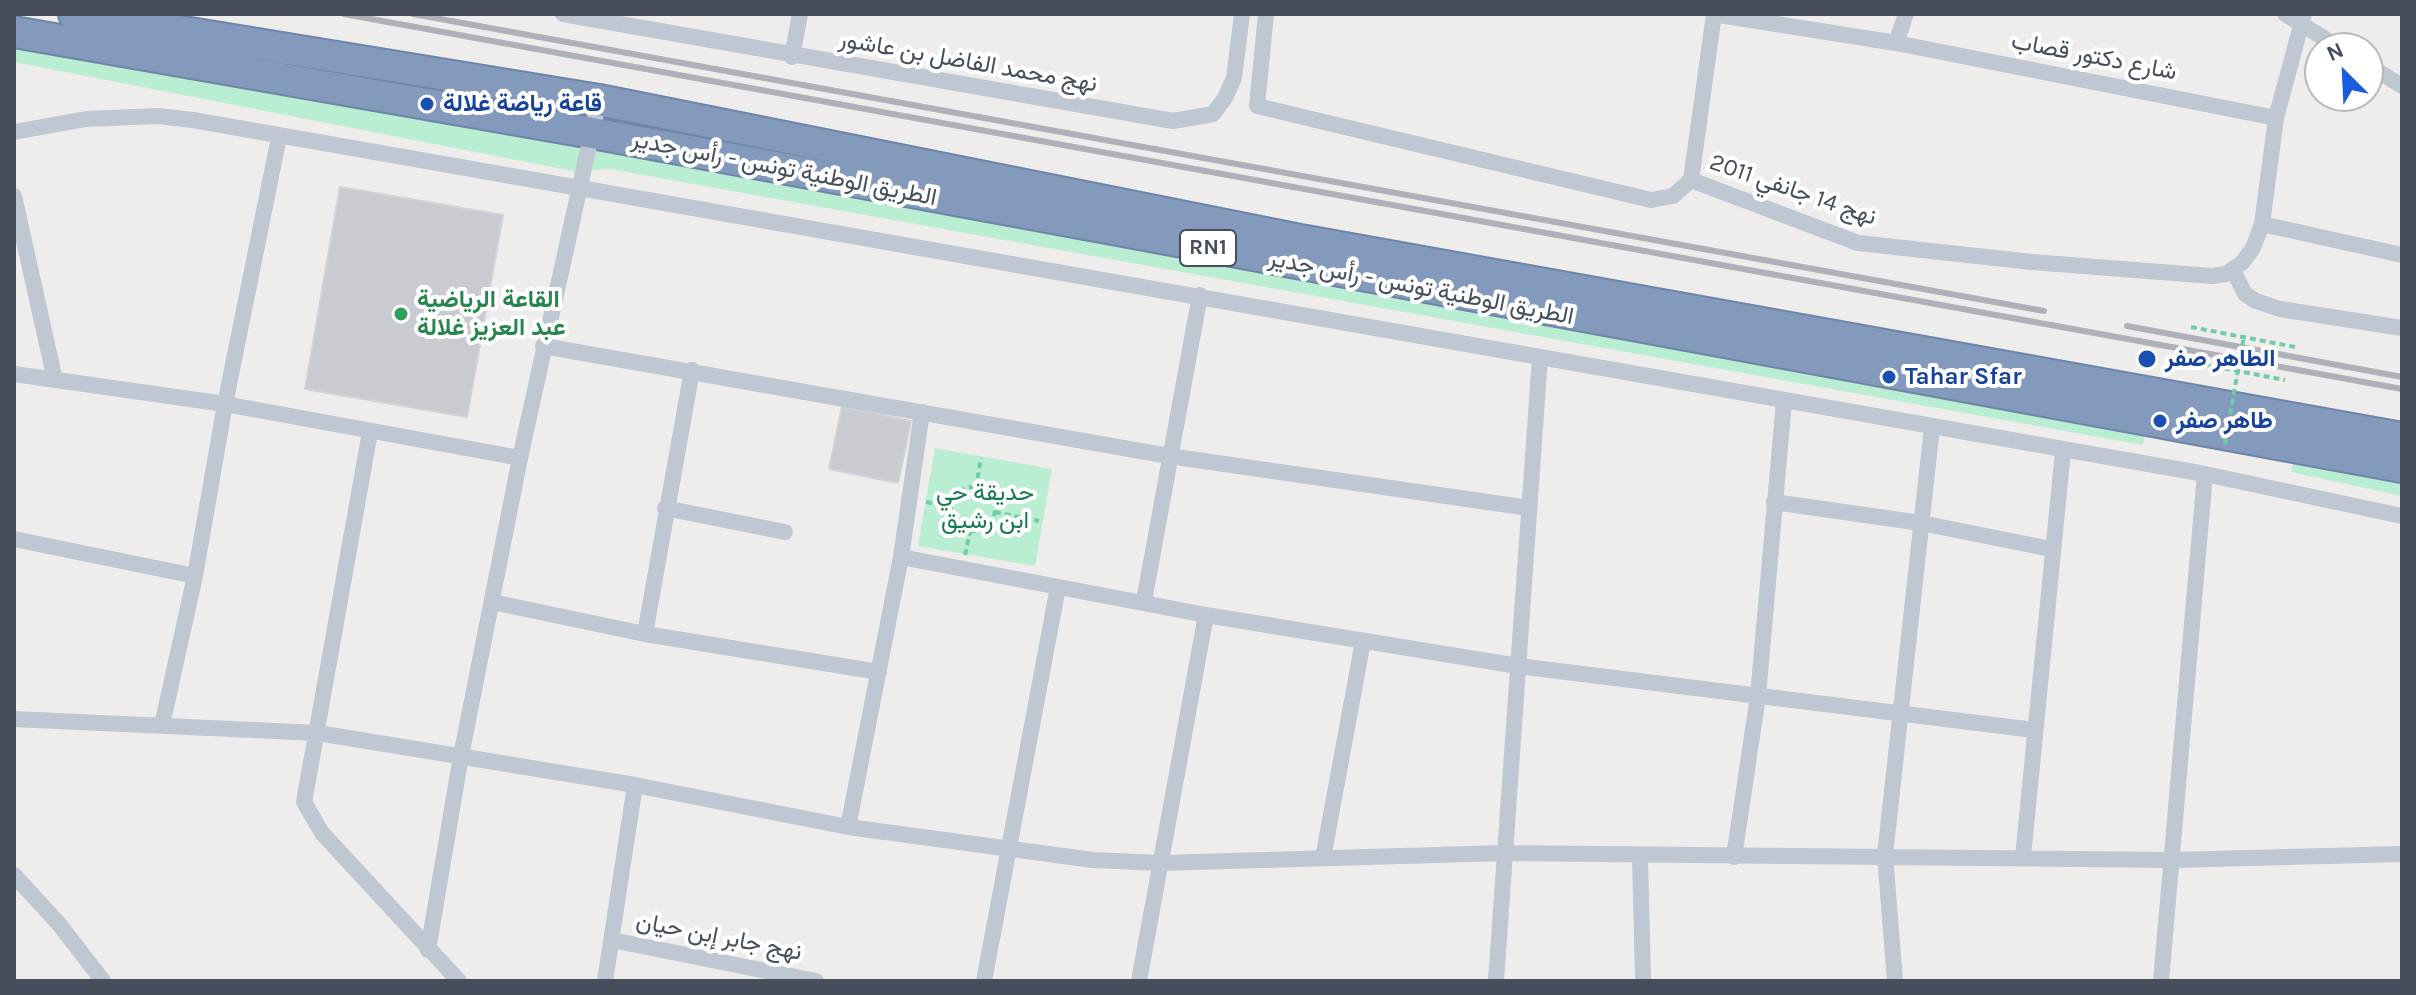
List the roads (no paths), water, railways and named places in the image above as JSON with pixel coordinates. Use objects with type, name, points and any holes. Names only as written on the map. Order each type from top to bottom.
[{"type":"highway","name":"الطريق الوطنية تونس - رأس جدير","points":[[74,14],[599,100],[1300,240],[2402,438]]},
{"type":"highway","name":"الطريق الوطنية تونس - رأس جدير","points":[[14,32],[592,133],[2402,467]]},
{"type":"street","name":"نهج محمد الفاضل بن عاشور","points":[[563,14],[792,57],[1173,121],[1192,121],[1213,114],[1225,98],[1234,78],[1242,14]]},
{"type":"street","points":[[792,57],[800,14]]},
{"type":"street","name":"نهج 14 جانفي 2011","points":[[1266,14],[1257,106],[1651,200],[1673,196],[1691,180],[1858,243],[2032,262],[2212,276],[2233,270]]},
{"type":"street","points":[[1691,180],[1714,14]]},
{"type":"street","name":"شارع دكتور قصاب","points":[[1714,14],[1896,43],[2276,118]]},
{"type":"street","points":[[1896,43],[1906,14]]},
{"type":"street","points":[[2285,14],[2303,19],[2320,32]]},
{"type":"street","points":[[2303,19],[2276,118],[2262,224],[2253,248],[2233,270],[2245,294],[2256,301],[2280,309],[2402,328]]},
{"type":"street","points":[[2384,75],[2402,86]]},
{"type":"street","points":[[428,950],[461,756],[520,458],[599,100]]},
{"type":"street","points":[[14,132],[86,119],[158,116],[1200,295],[2205,474],[2402,516]]},
{"type":"street","points":[[162,725],[195,576],[225,404],[279,137]]},
{"type":"street","points":[[14,196],[55,380]]},
{"type":"street","points":[[2262,224],[2402,255]]},
{"type":"street","points":[[1144,601],[1200,295]]},
{"type":"street","points":[[543,346],[1169,456],[1529,508]]},
{"type":"street","points":[[1496,981],[1540,357]]},
{"type":"street","points":[[645,634],[692,370]]},
{"type":"street","points":[[14,374],[225,404],[520,458]]},
{"type":"street","points":[[1734,857],[1758,696],[1784,401]]},
{"type":"street","points":[[848,827],[901,557],[922,412]]},
{"type":"street","points":[[1895,981],[1885,855],[1932,427]]},
{"type":"street","points":[[370,432],[318,733],[305,790],[306,811],[330,843],[459,981]]},
{"type":"street","points":[[2023,857],[2063,451]]},
{"type":"street","points":[[2161,981],[2205,474]]},
{"type":"street","points":[[1774,502],[1921,523],[2051,549]]},
{"type":"street","points":[[665,508],[785,532]]},
{"type":"street","points":[[14,539],[195,576]]},
{"type":"street","points":[[901,557],[1206,615],[1518,666],[2034,730]]},
{"type":"street","points":[[984,981],[1058,587]]},
{"type":"street","points":[[492,602],[645,634],[879,672]]},
{"type":"street","points":[[1139,981],[1206,615]]},
{"type":"street","points":[[1323,858],[1363,641]]},
{"type":"street","points":[[14,719],[318,733],[635,785],[848,827],[1008,851],[1161,863],[1505,853],[1640,857],[1885,855],[2173,860],[2402,854]]},
{"type":"street","points":[[605,981],[635,785]]},
{"type":"street","points":[[1640,857],[1643,981]]},
{"type":"street","points":[[14,875],[59,924],[103,981]]},
{"type":"street","name":"نهج جابر إبن حيان","points":[[612,940],[792,979],[816,981]]},
{"type":"railway","points":[[344,14],[2402,389]]},
{"type":"railway","points":[[413,14],[2044,311]]},
{"type":"railway","points":[[2127,326],[2402,377]]},
{"type":"place","name":"قاعة رياضة غلالة","points":[[427,104]]},
{"type":"place","name":"القاعة الرياضية عبد العزيز غلالة","points":[[401,314]]},
{"type":"place","name":"الطاهر صفر","points":[[2147,359]]},
{"type":"place","name":"Tahar Sfar","points":[[1889,377]]},
{"type":"place","name":"طاهر صفر","points":[[2160,421]]},
{"type":"park label","name":"حديقة حي ابن رشيق","points":[[985,507]]}]
